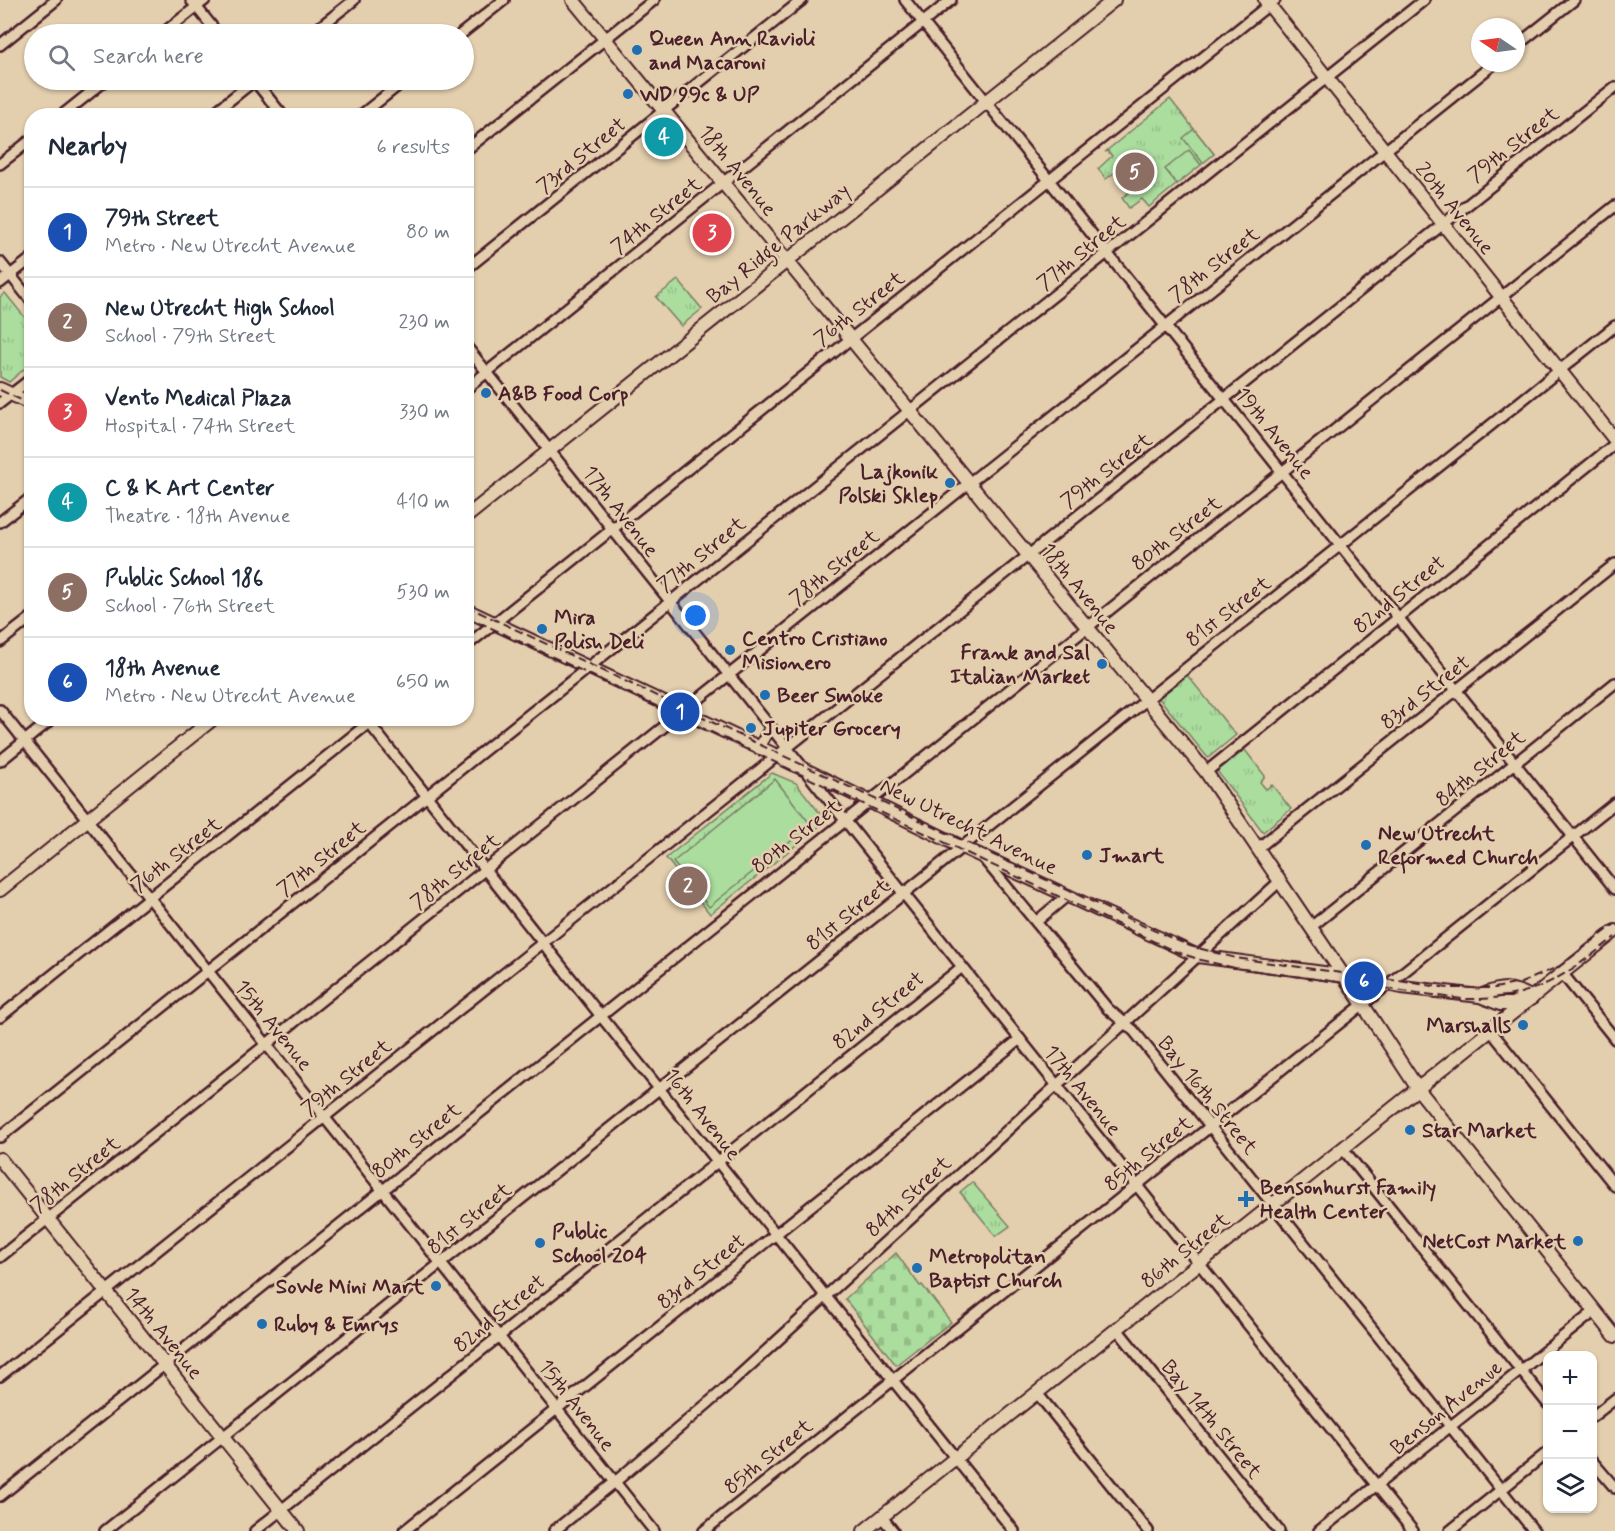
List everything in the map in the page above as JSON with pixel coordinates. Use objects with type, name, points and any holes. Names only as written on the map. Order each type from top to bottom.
[{"type":"street","points":[[26,24],[56,0]]},
{"type":"street","points":[[173,24],[194,4],[206,0]]},
{"type":"street","points":[[324,24],[354,0]]},
{"type":"street","points":[[474,24],[504,0]]},
{"type":"street","name":"18th Avenue","points":[[573,0],[1206,772],[1418,1089],[1615,1336]]},
{"type":"street","points":[[474,144],[654,0]]},
{"type":"street","name":"73rd Street","points":[[474,264],[802,0]]},
{"type":"street","name":"19th Avenue","points":[[905,0],[1615,889]]},
{"type":"street","name":"74th Street","points":[[474,383],[951,0]]},
{"type":"street","name":"Bay Ridge Parkway","points":[[474,511],[1114,0]]},
{"type":"street","name":"77th Street","points":[[0,1137],[1424,0]]},
{"type":"street","points":[[1525,39],[1574,0]]},
{"type":"street","name":"20th Avenue","points":[[1270,2],[1326,78],[1615,442]]},
{"type":"street","name":"76th Street","points":[[474,640],[1270,2]]},
{"type":"street","points":[[194,4],[210,24]]},
{"type":"street","points":[[0,45],[24,26]]},
{"type":"street","name":"78th Street","points":[[0,1257],[1484,72]]},
{"type":"street","name":"79th Street","points":[[0,1376],[1615,87]]},
{"type":"street","points":[[71,108],[94,90]]},
{"type":"street","points":[[220,108],[242,90]]},
{"type":"street","points":[[262,90],[277,108]]},
{"type":"street","points":[[370,108],[392,90]]},
{"type":"street","points":[[0,164],[24,145]]},
{"type":"street","name":"80th Street","points":[[0,1496],[1615,206]]},
{"type":"street","points":[[0,262],[24,292]]},
{"type":"street","points":[[0,284],[24,264]]},
{"type":"street","name":"81st Street","points":[[105,1531],[1615,326]]},
{"type":"street","name":"17th Avenue","points":[[474,356],[771,727],[782,752]]},
{"type":"street","points":[[0,403],[5,391],[24,382]]},
{"type":"street","points":[[5,391],[24,400]]},
{"type":"street","name":"82nd Street","points":[[1206,772],[1615,442]]},
{"type":"street","points":[[0,522],[24,503]]},
{"type":"street","name":"83rd Street","points":[[1258,848],[1615,564]]},
{"type":"street","name":"New Utrecht Avenue","points":[[474,614],[759,747],[782,752],[805,769],[962,847],[1198,956],[1387,985],[1480,996],[1492,990],[1519,990],[1532,998]]},
{"type":"street","points":[[0,642],[24,623]]},
{"type":"street","name":"84th Street","points":[[1311,927],[1615,683]]},
{"type":"street","name":"15th Avenue","points":[[0,711],[654,1531]]},
{"type":"street","points":[[0,761],[43,726]]},
{"type":"street","points":[[0,890],[204,726]]},
{"type":"street","name":"76th Street","points":[[0,1017],[363,726]]},
{"type":"street","name":"16th Avenue","points":[[374,726],[542,943],[1014,1531]]},
{"type":"street","points":[[759,747],[771,727]]},
{"type":"street","name":"17th Avenue","points":[[805,769],[1413,1531]]},
{"type":"street","name":"85th Street","points":[[704,1531],[1615,803]]},
{"type":"street","name":"Bay 16th Street","points":[[982,856],[1108,1009],[1134,1031],[1534,1531]]},
{"type":"street","name":"84th Street","points":[[554,1531],[720,1393],[1280,881]]},
{"type":"street","points":[[1036,921],[1068,895]]},
{"type":"street","name":"86th Street","points":[[864,1531],[1615,931]]},
{"type":"street","name":"82nd Street","points":[[255,1531],[962,966]]},
{"type":"street","points":[[1562,974],[1615,1039]]},
{"type":"street","points":[[1491,1030],[1615,1186]]},
{"type":"street","name":"83rd Street","points":[[404,1531],[1020,1040]]},
{"type":"street","points":[[1343,1149],[1543,1398]]},
{"type":"street","name":"14th Avenue","points":[[0,1159],[298,1531]]},
{"type":"street","name":"Benson Avenue","points":[[1319,1531],[1595,1311]]},
{"type":"street","name":"Bay 14th Street","points":[[1117,1329],[1279,1531]]},
{"type":"street","points":[[1037,1393],[1148,1531]]},
{"type":"street","points":[[1597,1414],[1615,1399]]},
{"type":"street","points":[[1450,1531],[1543,1456]]},
{"type":"street","points":[[1597,1466],[1615,1488]]},
{"type":"street","points":[[882,1517],[893,1531]]},
{"type":"green space","points":[[1170,99],[1214,154],[1149,207],[1142,199],[1129,208],[1122,198],[1138,185],[1126,168],[1131,164],[1129,161],[1106,179],[1098,169],[1112,156],[1108,151],[1105,152]]},
{"type":"green space","points":[[1194,129],[1214,154],[1203,163],[1183,138]]},
{"type":"green space","points":[[1189,150],[1201,165],[1177,184],[1165,169]]},
{"type":"green space","points":[[678,280],[702,309],[681,326],[656,297]]},
{"type":"green space","points":[[5,293],[24,316],[24,369],[9,382],[0,377],[0,297]]},
{"type":"green space","points":[[1187,675],[1236,735],[1208,758],[1159,698]]},
{"type":"green space","points":[[1245,750],[1265,776],[1260,782],[1266,789],[1272,785],[1291,809],[1263,832],[1217,771]]},
{"type":"green space","points":[[772,773],[796,783],[826,821],[710,914],[666,858]]},
{"type":"green space","points":[[775,779],[811,825],[709,907],[673,862]]},
{"type":"green space","points":[[972,1182],[1010,1226],[996,1236],[960,1192]]},
{"type":"green space","points":[[896,1253],[920,1286],[922,1285],[951,1322],[896,1365],[845,1299]]},
{"type":"railway","points":[[0,390],[24,401]]},
{"type":"railway","points":[[474,610],[1190,946],[1236,958],[1448,988],[1495,988],[1521,983],[1560,966],[1615,924]]},
{"type":"railway","points":[[474,620],[1174,951],[1201,960],[1235,968],[1462,999],[1486,999],[1508,996],[1545,984],[1579,964],[1615,937]]},
{"type":"place","name":"Queen Ann Ravioli and Macaroni","points":[[637,50]]},
{"type":"place","name":"WD 99c & UP","points":[[628,94]]},
{"type":"place","name":"C & K Art Center","points":[[664,137]]},
{"type":"place","name":"Public School 186","points":[[1135,172]]},
{"type":"place","name":"Vento Medical Plaza","points":[[712,233]]},
{"type":"place","name":"A&B Food Corp","points":[[486,393]]},
{"type":"place","name":"Lajkonik Polski Sklep","points":[[950,483]]},
{"type":"place","name":"Mira Polish Deli","points":[[542,629]]},
{"type":"place","name":"Centro Cristiano Misionero","points":[[730,650]]},
{"type":"place","name":"Frank and Sal Italian Market","points":[[1102,664]]},
{"type":"place","name":"Beer Smoke","points":[[765,695]]},
{"type":"place","name":"79th Street","points":[[680,712]]},
{"type":"place","name":"Jupiter Grocery","points":[[751,728]]},
{"type":"place","name":"New Utrecht Reformed Church","points":[[1366,845]]},
{"type":"place","name":"Jmart","points":[[1087,855]]},
{"type":"place","name":"New Utrecht High School","points":[[688,886]]},
{"type":"place","name":"18th Avenue","points":[[1364,981]]},
{"type":"place","name":"Marshalls","points":[[1523,1025]]},
{"type":"place","name":"Star Market","points":[[1410,1130]]},
{"type":"place","name":"Bensonhurst Family Health Center","points":[[1246,1199]]},
{"type":"place","name":"NetCost Market","points":[[1578,1241]]},
{"type":"place","name":"Public School 204","points":[[540,1243]]},
{"type":"place","name":"Metropolitan Baptist Church","points":[[917,1268]]},
{"type":"place","name":"SoWe Mini Mart","points":[[436,1286]]},
{"type":"place","name":"Ruby & Emrys","points":[[262,1324]]}]
